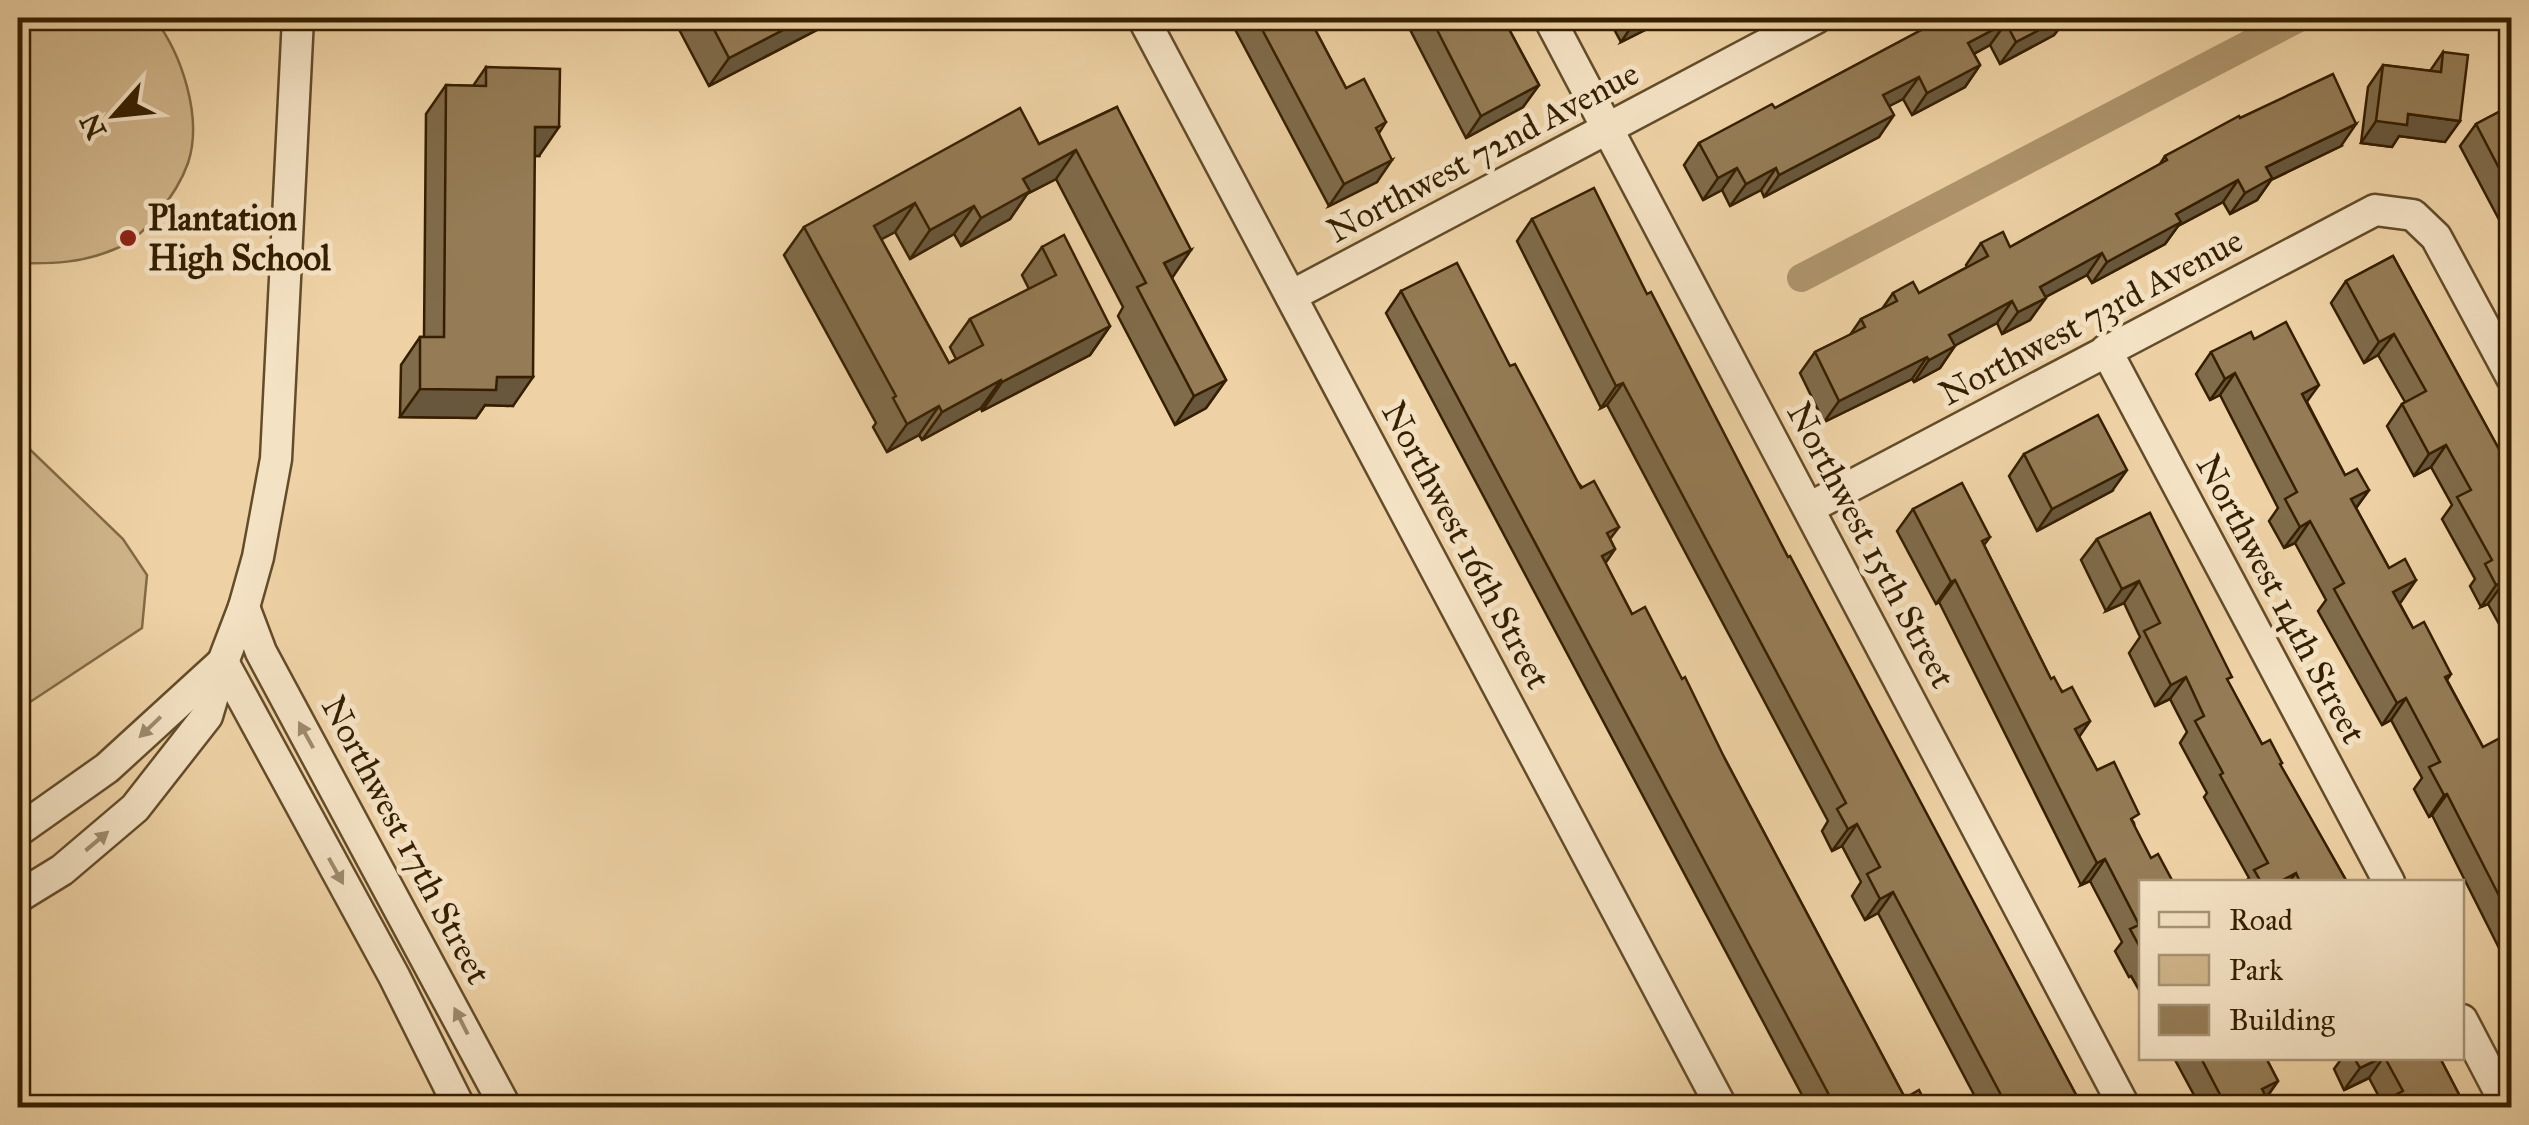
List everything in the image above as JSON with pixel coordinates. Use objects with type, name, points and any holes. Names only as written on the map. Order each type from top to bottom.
[{"type":"street","points":[[18,897],[62,870],[136,808],[208,716],[244,607],[258,557],[276,459],[298,18]]},
{"type":"street","name":"Northwest 16th Street","points":[[1144,18],[1722,1108]]},
{"type":"street","name":"Northwest 15th Street","points":[[1548,18],[2125,1108]]},
{"type":"street","name":"Northwest 72nd Avenue","points":[[1291,296],[1816,18]]},
{"type":"street","name":"Northwest 73rd Avenue","points":[[1809,508],[2375,210],[2413,215],[2436,237],[2512,378]]},
{"type":"street","name":"Northwest 14th Street","points":[[2106,350],[2387,880]]},
{"type":"street","name":"Northwest 17th Street","points":[[244,607],[260,652],[506,1108]]},
{"type":"street","points":[[18,831],[107,768],[223,662]]},
{"type":"street","points":[[223,662],[394,976],[460,1108]]},
{"type":"street","points":[[2464,1024],[2508,1108]]},
{"type":"green space","points":[[18,18],[154,18],[181,68],[193,126],[188,163],[175,190],[153,220],[115,249],[67,262],[18,263]]},
{"type":"green space","points":[[18,438],[123,539],[147,575],[142,628],[18,710]]},
{"type":"building","points":[[708,18],[806,18],[729,58]]},
{"type":"building","points":[[1256,18],[1309,18],[1346,88],[1364,79],[1386,122],[1376,128],[1392,160],[1344,184]]},
{"type":"building","points":[[1431,18],[1503,18],[1539,85],[1481,116]]},
{"type":"building","points":[[1944,18],[2062,18],[2016,42],[2006,23],[1968,43],[1980,65],[1927,93],[1919,77],[1883,95],[1894,115],[1779,175],[1776,168],[1746,184],[1737,168],[1718,178],[1699,143],[1772,104],[1775,108]]},
{"type":"building","points":[[2443,52],[2468,55],[2460,121],[2408,114],[2407,125],[2376,121],[2383,65],[2441,72]]},
{"type":"building","points":[[486,67],[560,69],[559,127],[535,127],[533,377],[497,377],[496,390],[420,389],[420,337],[444,337],[446,85],[486,86]]},
{"type":"building","points":[[2333,74],[2356,124],[2266,167],[2272,178],[2245,193],[2238,180],[2176,214],[2181,222],[2107,262],[2102,253],[2040,287],[2046,298],[2018,312],[2012,301],[1949,335],[1955,346],[1839,401],[1815,352],[1865,327],[1861,319],[1897,301],[1893,293],[1913,282],[1919,293],[1988,256],[1981,243],[2003,232],[2010,247],[2239,116]]},
{"type":"building","points":[[2512,105],[2512,193],[2476,124]]},
{"type":"building","points":[[1117,107],[1191,250],[1164,263],[1226,380],[1194,396],[1137,287],[1146,283],[1076,150],[1023,179],[1030,191],[981,218],[974,206],[930,230],[915,203],[874,226],[949,363],[983,345],[970,319],[1056,275],[1042,247],[1064,235],[1110,326],[942,412],[939,406],[907,424],[893,398],[896,396],[804,227],[1020,108],[1039,144]]},
{"type":"building","points":[[1594,188],[2083,1108],[2008,1108],[1893,892],[1880,899],[1867,874],[1880,867],[1857,824],[1848,829],[1837,809],[1846,803],[1623,383],[1616,386],[1532,219]]},
{"type":"building","points":[[2393,256],[2512,473],[2512,597],[2504,582],[2496,585],[2485,564],[2492,560],[2457,497],[2471,490],[2446,445],[2429,454],[2402,404],[2426,391],[2394,334],[2379,342],[2346,281]]},
{"type":"building","points":[[1457,263],[1510,366],[1515,364],[1581,488],[1594,481],[1619,527],[1607,533],[1615,549],[1602,556],[1632,614],[1645,607],[1905,1098],[1919,1090],[1928,1108],[1836,1108],[1401,291]]},
{"type":"building","points":[[2286,322],[2319,385],[2302,394],[2345,475],[2357,469],[2369,490],[2351,499],[2389,568],[2405,559],[2416,580],[2393,592],[2413,628],[2424,622],[2451,674],[2445,677],[2483,747],[2500,738],[2512,759],[2512,921],[2447,794],[2444,795],[2429,767],[2440,762],[2406,698],[2397,703],[2334,589],[2344,583],[2310,521],[2300,527],[2285,499],[2297,492],[2235,373],[2225,379],[2211,352],[2251,332],[2254,339]]},
{"type":"building","points":[[2098,415],[2127,470],[2052,509],[2024,454]]},
{"type":"building","points":[[1962,483],[1990,537],[1982,541],[2051,679],[2054,677],[2062,692],[2072,687],[2090,721],[2075,729],[2097,770],[2114,762],[2139,814],[2131,819],[2151,858],[2158,854],[2172,880],[2139,880],[2139,925],[2105,859],[2097,863],[1955,580],[1951,582],[1913,509]]},
{"type":"building","points":[[2150,513],[2232,677],[2227,679],[2262,744],[2270,740],[2346,880],[2299,880],[2296,873],[2283,880],[2260,880],[2254,870],[2268,863],[2195,721],[2204,716],[2186,677],[2171,685],[2144,631],[2160,623],[2139,581],[2122,589],[2097,539]]},
{"type":"building","points":[[2139,925],[2139,946],[2130,929]]},
{"type":"building","points":[[2202,1060],[2267,1060],[2278,1081],[2262,1089],[2272,1108],[2227,1108]]},
{"type":"building","points":[[2355,1060],[2377,1060],[2360,1068]]},
{"type":"building","points":[[2386,1060],[2441,1060],[2466,1108],[2399,1108],[2393,1096],[2403,1091]]},
{"type":"waterway","points":[[1801,278],[2299,18]]},
{"type":"place","name":"Plantation High School","points":[[128,238]]}]
